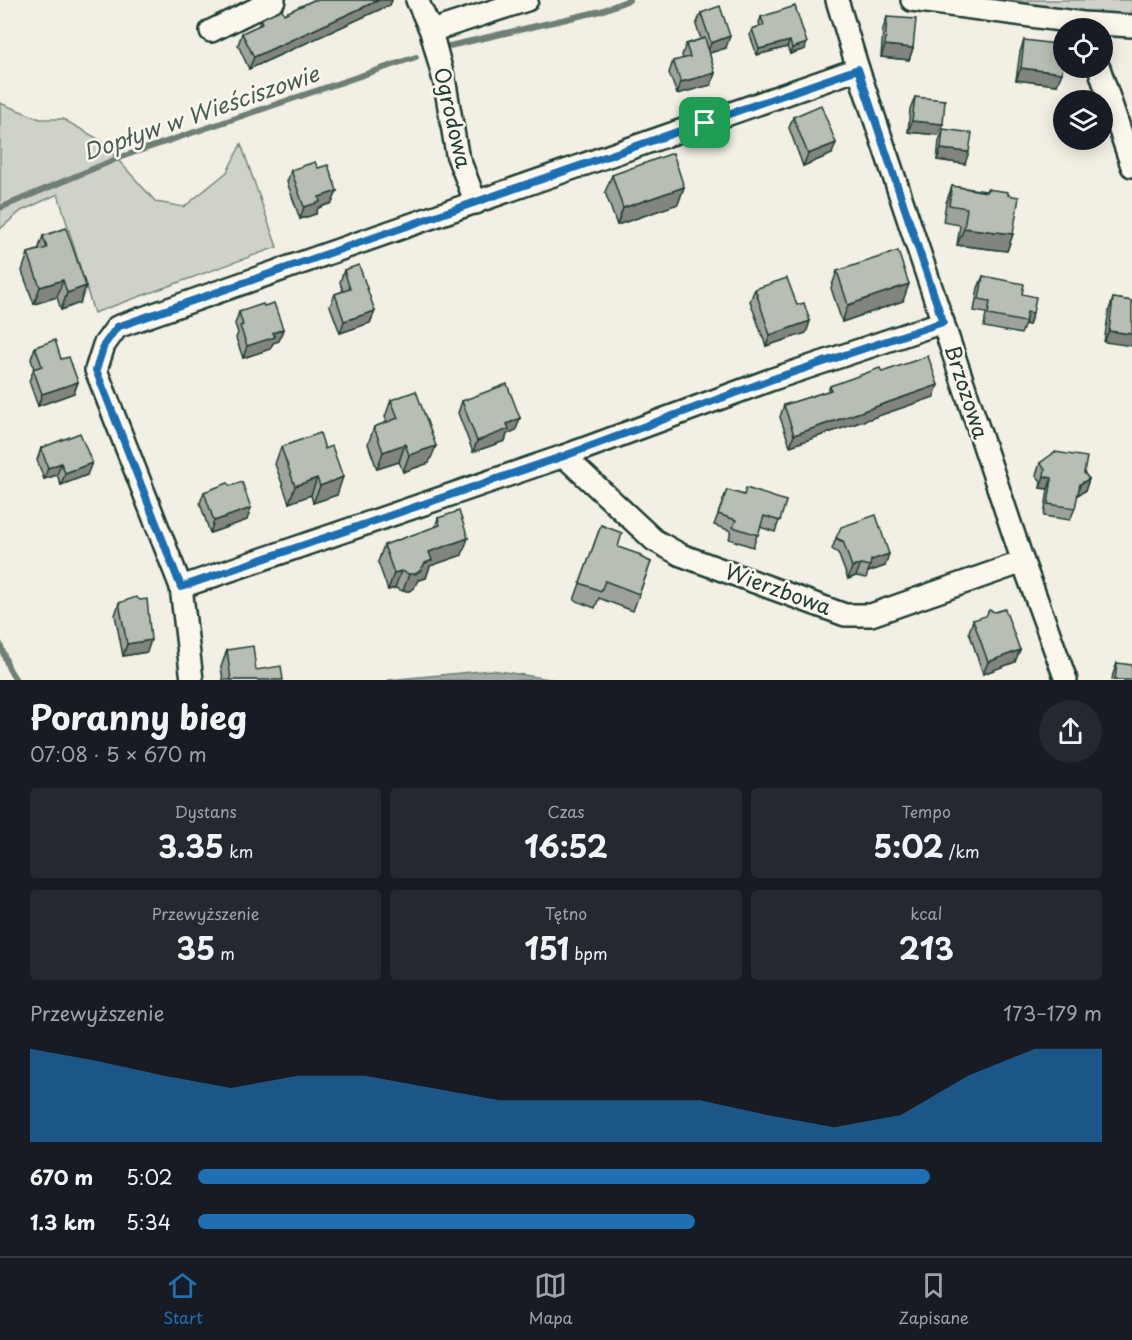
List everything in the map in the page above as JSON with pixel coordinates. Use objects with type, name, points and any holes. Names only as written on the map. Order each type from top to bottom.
[{"type":"street","points":[[211,31],[274,0]]},
{"type":"street","name":"Ogrodowa","points":[[417,0],[431,32],[445,84],[457,154],[476,203]]},
{"type":"street","points":[[431,32],[527,0]]},
{"type":"street","name":"Brzozowa","points":[[837,0],[1023,562],[1066,680]]},
{"type":"street","points":[[912,0],[1053,21]]},
{"type":"street","points":[[1113,26],[1132,26]]},
{"type":"street","points":[[192,680],[181,587],[96,370],[104,345],[117,327],[858,69]]},
{"type":"street","points":[[1102,78],[1132,166]]},
{"type":"street","points":[[181,587],[564,456],[770,380],[943,322]]},
{"type":"street","name":"Wierzbowa","points":[[564,456],[654,540],[681,555],[845,615],[871,615],[1023,562]]},
{"type":"shaded area","points":[[997,0],[1132,0],[1132,15],[1080,12]]},
{"type":"shaded area","points":[[0,103],[40,119],[63,119],[100,140],[156,202],[184,207],[227,172],[241,144],[277,247],[94,313],[58,194],[21,211],[0,229]]},
{"type":"shaded area","points":[[492,670],[556,680],[388,680]]},
{"type":"building","points":[[314,0],[379,0],[254,57],[242,33],[262,24],[261,19],[271,14],[282,9],[284,14]]},
{"type":"building","points":[[720,6],[730,36],[711,43],[701,13]]},
{"type":"building","points":[[795,6],[807,43],[792,48],[790,41],[759,49],[752,29],[764,25],[761,17]]},
{"type":"building","points":[[887,17],[916,19],[913,48],[885,45]]},
{"type":"building","points":[[705,38],[715,73],[681,82],[673,61],[690,57],[686,44]]},
{"type":"building","points":[[1024,40],[1053,44],[1053,72],[1021,68]]},
{"type":"building","points":[[915,97],[945,100],[943,124],[912,121]]},
{"type":"building","points":[[821,105],[836,143],[808,154],[793,117]]},
{"type":"building","points":[[943,129],[972,133],[969,152],[941,149]]},
{"type":"building","points":[[673,153],[684,187],[623,208],[612,175]]},
{"type":"building","points":[[315,162],[318,168],[328,165],[337,191],[319,197],[320,202],[304,207],[291,170]]},
{"type":"building","points":[[952,186],[987,192],[987,189],[1008,192],[1008,195],[1019,197],[1013,234],[964,228],[967,208],[949,205]]},
{"type":"building","points":[[66,228],[86,286],[67,293],[63,280],[40,287],[28,253],[47,248],[43,236]]},
{"type":"building","points":[[898,251],[909,284],[848,305],[837,271]]},
{"type":"building","points":[[359,265],[375,311],[344,321],[335,294],[350,289],[344,270]]},
{"type":"building","points":[[983,276],[1024,284],[1022,294],[1036,297],[1033,313],[1027,312],[1025,322],[988,315],[990,301],[979,299]]},
{"type":"building","points":[[787,278],[797,305],[804,303],[810,321],[770,335],[755,289]]},
{"type":"building","points":[[1113,298],[1132,301],[1132,334],[1109,331]]},
{"type":"building","points":[[274,303],[283,329],[273,333],[275,337],[247,346],[240,326],[243,325],[239,312]]},
{"type":"building","points":[[55,340],[61,359],[69,357],[78,382],[42,394],[33,369],[42,366],[35,347]]},
{"type":"building","points":[[928,356],[938,385],[794,435],[784,405],[831,390],[830,386],[880,368],[882,372]]},
{"type":"building","points":[[507,384],[520,418],[507,424],[509,429],[477,441],[462,401]]},
{"type":"building","points":[[416,391],[436,446],[409,455],[405,444],[383,452],[374,427],[398,418],[391,400]]},
{"type":"building","points":[[80,433],[92,463],[65,473],[61,463],[48,468],[41,448]]},
{"type":"building","points":[[320,433],[325,449],[332,446],[343,477],[320,486],[317,478],[295,486],[281,447]]},
{"type":"building","points":[[1055,452],[1087,457],[1084,473],[1089,479],[1080,484],[1075,508],[1048,504],[1052,478],[1044,476],[1045,469],[1040,463]]},
{"type":"building","points":[[242,482],[251,508],[214,521],[204,492],[228,483],[230,486]]},
{"type":"building","points":[[746,488],[786,501],[780,521],[764,516],[758,535],[733,527],[736,520],[718,514],[727,490],[744,495]]},
{"type":"building","points":[[459,511],[468,538],[429,552],[432,560],[425,563],[415,574],[401,571],[394,573],[384,545],[440,525],[438,518]]},
{"type":"building","points":[[876,515],[889,554],[871,560],[870,566],[861,564],[852,567],[843,541],[836,538],[841,527]]},
{"type":"building","points":[[601,525],[622,533],[618,547],[641,555],[640,557],[651,562],[639,594],[605,581],[601,591],[580,583]]},
{"type":"building","points":[[136,597],[140,600],[147,599],[151,640],[127,644],[119,603]]},
{"type":"building","points":[[1005,609],[1020,650],[988,662],[973,620],[986,616],[989,610],[995,612]]},
{"type":"building","points":[[253,646],[256,670],[281,666],[283,680],[231,680],[227,650]]},
{"type":"building","points":[[1117,663],[1132,665],[1132,680],[1115,680]]},
{"type":"waterway","name":"Dopływ w Wieściszowie","points":[[445,47],[601,11],[629,0]]},
{"type":"waterway","name":"Dopływ w Wieściszowie","points":[[0,208],[121,157],[416,57]]},
{"type":"waterway","name":"Dopływ w Wieściszowie","points":[[0,644],[9,669],[16,680]]},
{"type":"route","points":[[858,69],[943,322],[770,380],[564,456],[181,587],[96,370],[104,345],[117,327],[705,123],[858,69]]}]
